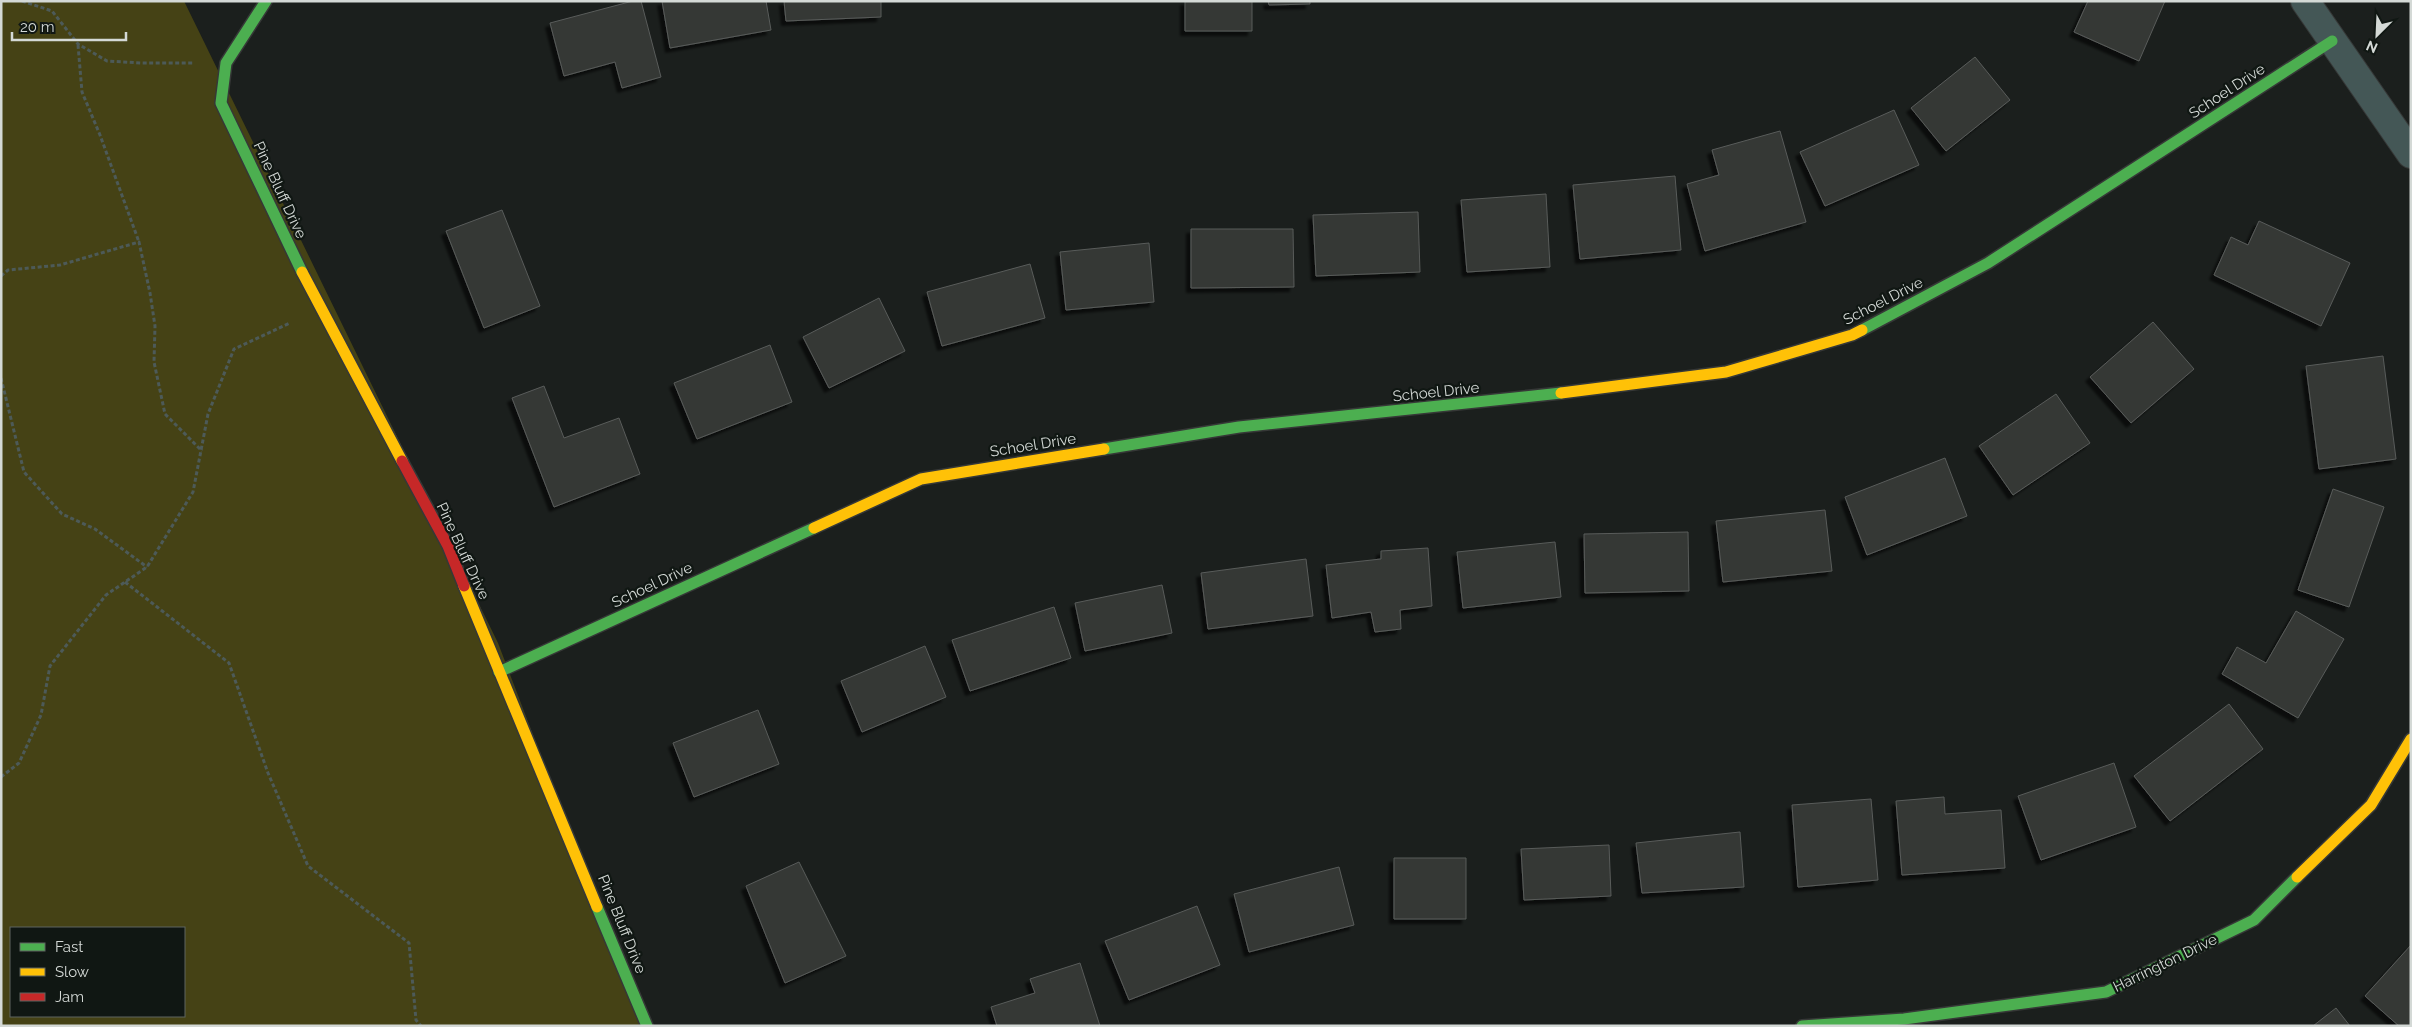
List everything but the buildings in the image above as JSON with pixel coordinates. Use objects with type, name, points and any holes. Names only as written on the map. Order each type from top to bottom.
[{"type":"street","points":[[226,63],[266,1]]},
{"type":"street","points":[[2305,1],[2411,154]]},
{"type":"street","name":"Schoel Drive","points":[[499,672],[920,478],[1239,427],[1529,397],[1726,372],[1852,336],[1988,263],[2332,41]]},
{"type":"street","name":"Pine Bluff Drive","points":[[226,63],[221,103],[320,310],[448,546],[647,1026]]},
{"type":"street","name":"Harrington Drive","points":[[1802,1026],[1904,1019],[2106,992],[2254,920],[2371,805],[2411,739]]},
{"type":"path","points":[[22,1],[52,12],[78,44],[107,61],[226,63]]},
{"type":"path","points":[[78,44],[82,92],[100,135],[139,242],[155,326],[154,362],[165,414],[202,451]]},
{"type":"path","points":[[1,276],[8,270],[60,265],[139,242]]},
{"type":"path","points":[[1,777],[19,763],[37,723],[50,666],[106,595],[146,567],[193,492],[208,414],[234,349],[320,310]]},
{"type":"path","points":[[1,378],[24,472],[62,514],[95,529],[146,567]]},
{"type":"path","points":[[126,582],[229,663],[268,774],[308,866],[409,943],[416,1020],[421,1026]]},
{"type":"shaded area","points":[[1,1],[184,1],[498,643],[644,1026],[1,1026]]},
{"type":"traffic: fast","points":[[266,1],[226,63],[221,103],[302,272]]},
{"type":"traffic: fast","points":[[1862,330],[1988,263],[2332,41]]},
{"type":"traffic: fast","points":[[1104,449],[1239,427],[1561,393]]},
{"type":"traffic: fast","points":[[499,672],[814,528]]},
{"type":"traffic: fast","points":[[1802,1026],[1904,1019],[2106,992],[2254,920],[2297,877]]},
{"type":"traffic: fast","points":[[597,907],[647,1026]]},
{"type":"traffic: slow","points":[[302,272],[402,461]]},
{"type":"traffic: slow","points":[[1561,393],[1726,372],[1852,335],[1862,330]]},
{"type":"traffic: slow","points":[[814,528],[921,479],[1104,449]]},
{"type":"traffic: slow","points":[[464,586],[597,907]]},
{"type":"traffic: slow","points":[[2297,877],[2371,805],[2411,739]]},
{"type":"traffic: jam","points":[[402,461],[448,546],[464,586]]}]
